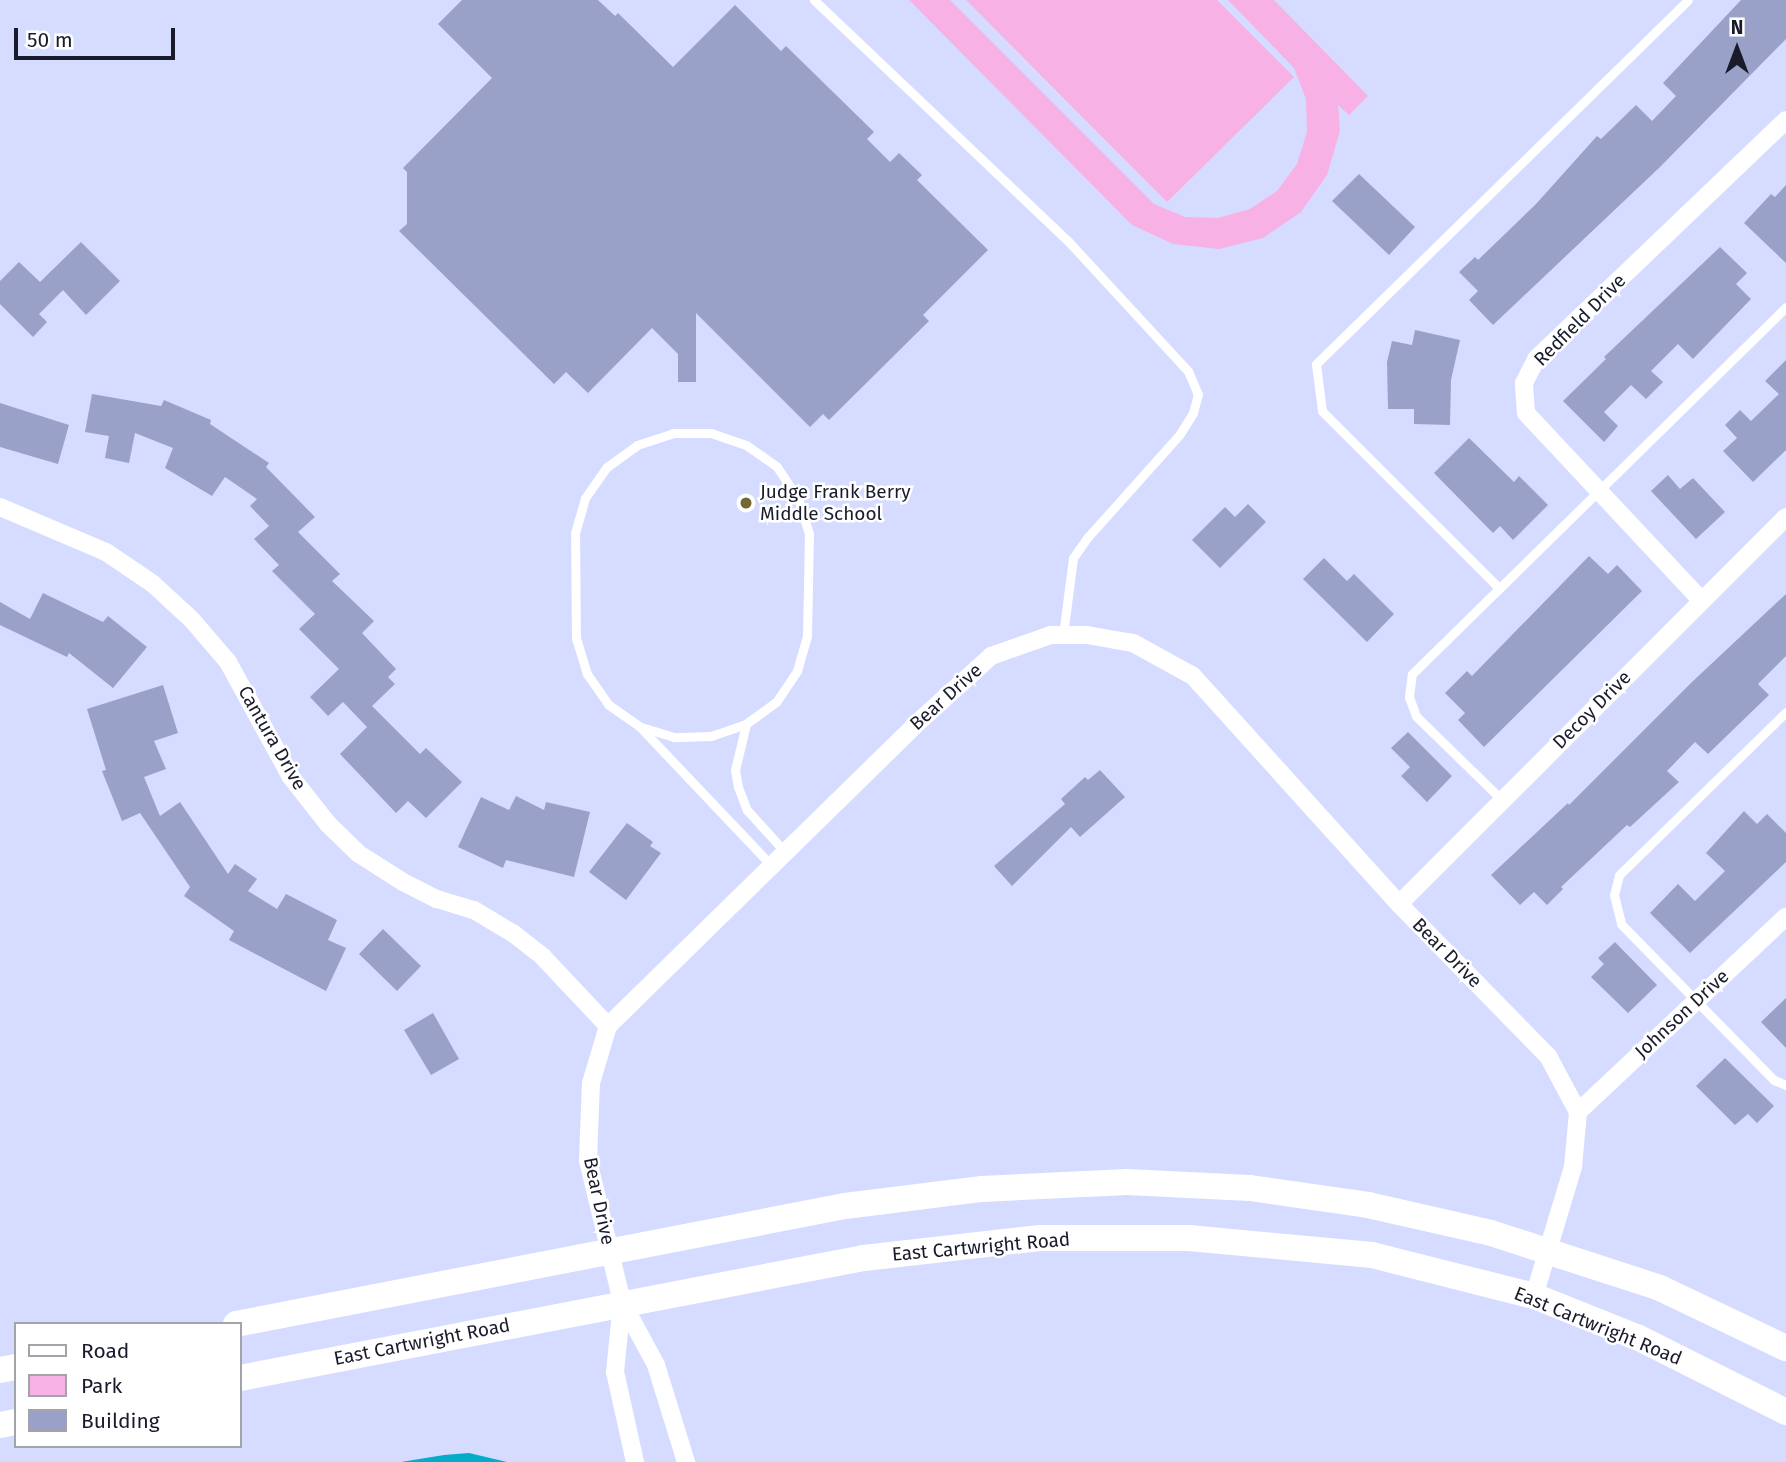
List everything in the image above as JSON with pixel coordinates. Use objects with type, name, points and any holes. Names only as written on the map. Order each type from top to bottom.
[{"type":"main road","points":[[242,1323],[845,1206],[982,1189],[1127,1182],[1250,1188],[1368,1205],[1491,1233],[1660,1288],[1786,1348]]},
{"type":"main road","name":"East Cartwright Road","points":[[242,1378],[864,1258],[1040,1238],[1189,1238],[1372,1255],[1534,1296],[1639,1338],[1786,1412]]},
{"type":"street","name":"Redfield Drive","points":[[1701,600],[1526,413],[1524,383],[1537,358],[1786,120]]},
{"type":"street","name":"Cantura Drive","points":[[0,507],[106,552],[153,583],[192,620],[228,662],[291,777],[328,824],[359,854],[403,882],[437,899],[474,911],[514,934],[542,957],[608,1026]]},
{"type":"street","name":"Decoy Drive","points":[[1399,904],[1786,517]]},
{"type":"street","name":"Bear Drive","points":[[622,1303],[588,1160],[591,1083],[608,1026],[915,725],[991,656],[1051,635],[1087,635],[1133,643],[1194,676],[1399,904],[1548,1056],[1578,1112]]},
{"type":"street","name":"Johnson Drive","points":[[1578,1112],[1786,917]]},
{"type":"street","points":[[1534,1296],[1573,1167],[1578,1112]]},
{"type":"street","points":[[622,1303],[614,1372],[635,1462]]},
{"type":"street","points":[[622,1303],[656,1366],[686,1462]]},
{"type":"lane","points":[[814,0],[1068,241],[1188,371],[1198,394],[1193,413],[1180,434],[1073,558],[1063,635]]},
{"type":"lane","points":[[1499,588],[1322,411],[1317,364],[1688,0]]},
{"type":"lane","points":[[1502,800],[1416,716],[1409,697],[1412,674],[1786,307]]},
{"type":"lane","points":[[639,726],[674,737],[687,737],[711,736],[746,724],[776,702],[797,671],[807,636],[809,533],[798,498],[776,467],[746,445],[711,433],[673,433],[638,445],[607,467],[586,498],[575,533],[576,639],[587,674],[608,704],[639,726],[771,865]]},
{"type":"lane","points":[[1786,712],[1619,875],[1614,895],[1621,924],[1774,1080],[1786,1085]]},
{"type":"lane","points":[[746,724],[735,769],[738,787],[747,810],[785,852]]},
{"type":"green space","points":[[909,0],[950,0],[1154,204],[1185,217],[1218,218],[1250,209],[1277,191],[1297,164],[1307,132],[1306,99],[1294,68],[1228,0],[1274,0],[1368,96],[1349,115],[1338,105],[1340,131],[1327,175],[1301,212],[1263,238],[1219,249],[1173,244],[1132,225]]},
{"type":"green space","points":[[966,0],[1217,0],[1294,77],[1167,202]]},
{"type":"water","points":[[469,1453],[507,1462],[401,1462],[444,1455]]},
{"type":"building","points":[[462,0],[598,0],[615,16],[618,13],[673,67],[735,5],[781,51],[786,46],[874,132],[867,139],[890,162],[899,153],[922,175],[917,180],[988,250],[923,315],[929,321],[829,420],[823,414],[810,427],[696,313],[696,382],[678,382],[678,354],[652,328],[588,393],[566,372],[554,384],[399,231],[407,224],[407,172],[403,168],[492,78],[438,24]]},
{"type":"building","points":[[1741,0],[1786,0],[1786,39],[1660,167],[1493,325],[1469,300],[1478,291],[1459,272],[1475,257],[1478,260],[1536,204],[1597,136],[1601,139],[1636,105],[1652,121],[1676,96],[1663,83]]},
{"type":"building","points":[[1359,174],[1415,227],[1389,255],[1332,201]]},
{"type":"building","points":[[1786,185],[1786,263],[1744,223],[1771,194],[1775,197]]},
{"type":"building","points":[[81,242],[120,281],[86,315],[63,290],[39,314],[47,322],[33,337],[0,304],[0,281],[19,262],[40,282]]},
{"type":"building","points":[[1720,247],[1747,273],[1736,284],[1751,299],[1693,359],[1678,344],[1651,371],[1663,382],[1646,399],[1631,385],[1604,412],[1618,426],[1604,442],[1563,401],[1606,359],[1604,357]]},
{"type":"building","points":[[1415,330],[1460,340],[1451,380],[1450,425],[1414,424],[1414,409],[1388,409],[1387,362],[1392,341],[1412,345]]},
{"type":"building","points":[[1786,360],[1786,450],[1753,482],[1723,451],[1737,438],[1725,425],[1740,410],[1751,421],[1779,394],[1765,381]]},
{"type":"building","points":[[92,394],[161,406],[164,400],[211,420],[210,424],[269,463],[266,467],[315,517],[298,532],[340,574],[332,581],[374,621],[362,633],[396,669],[388,677],[395,684],[372,706],[420,754],[426,748],[462,782],[426,818],[408,801],[396,813],[340,754],[367,727],[343,702],[328,716],[310,697],[339,669],[299,629],[315,614],[272,571],[279,565],[254,539],[269,526],[250,506],[257,499],[225,477],[212,496],[165,468],[173,448],[135,433],[129,463],[105,458],[109,436],[85,432]]},
{"type":"building","points":[[0,403],[69,425],[58,464],[0,447]]},
{"type":"building","points":[[1469,438],[1514,482],[1519,476],[1548,505],[1513,540],[1500,526],[1493,533],[1434,473]]},
{"type":"building","points":[[1668,475],[1680,489],[1693,478],[1725,512],[1696,539],[1651,491]]},
{"type":"building","points":[[1248,504],[1266,522],[1220,568],[1192,540],[1225,507],[1235,517]]},
{"type":"building","points":[[1589,556],[1608,574],[1617,565],[1642,591],[1484,747],[1458,720],[1465,713],[1445,693],[1467,671],[1472,676]]},
{"type":"building","points":[[1324,558],[1347,581],[1354,574],[1394,614],[1367,642],[1303,579]]},
{"type":"building","points":[[43,593],[103,622],[108,616],[147,647],[113,688],[69,653],[67,657],[0,625],[0,602],[30,619]]},
{"type":"building","points":[[1786,594],[1786,656],[1758,684],[1769,695],[1708,754],[1695,742],[1667,771],[1679,782],[1630,827],[1627,825],[1561,887],[1563,889],[1547,905],[1534,892],[1520,905],[1491,875],[1568,803],[1569,805],[1692,682]]},
{"type":"building","points":[[163,685],[178,733],[154,741],[166,769],[144,777],[160,816],[180,802],[228,874],[235,864],[257,879],[248,891],[277,909],[286,894],[337,920],[328,940],[346,948],[326,991],[229,940],[234,931],[184,896],[190,887],[140,813],[122,821],[102,771],[106,770],[87,709]]},
{"type":"building","points":[[1408,732],[1452,776],[1427,802],[1401,776],[1410,767],[1391,748]]},
{"type":"building","points":[[1100,770],[1125,797],[1080,837],[1071,827],[1012,886],[994,866],[1065,804],[1061,799],[1085,777],[1088,780]]},
{"type":"building","points":[[516,796],[544,810],[546,802],[590,812],[574,877],[506,860],[503,868],[458,847],[481,797],[509,810]]},
{"type":"building","points":[[1744,811],[1757,824],[1767,814],[1786,833],[1786,862],[1690,953],[1650,913],[1678,884],[1695,901],[1725,871],[1706,853]]},
{"type":"building","points":[[627,823],[653,842],[650,846],[661,853],[626,900],[589,872]]},
{"type":"building","points":[[383,929],[421,966],[397,991],[359,954]]},
{"type":"building","points":[[1615,942],[1657,985],[1628,1013],[1591,977],[1604,964],[1598,958]]},
{"type":"building","points":[[1786,998],[1786,1048],[1761,1022]]},
{"type":"building","points":[[433,1013],[459,1059],[431,1075],[404,1030]]},
{"type":"building","points":[[1725,1058],[1774,1106],[1757,1123],[1748,1114],[1735,1125],[1696,1086]]},
{"type":"place","name":"Judge Frank Berry Middle School","points":[[746,503]]}]
